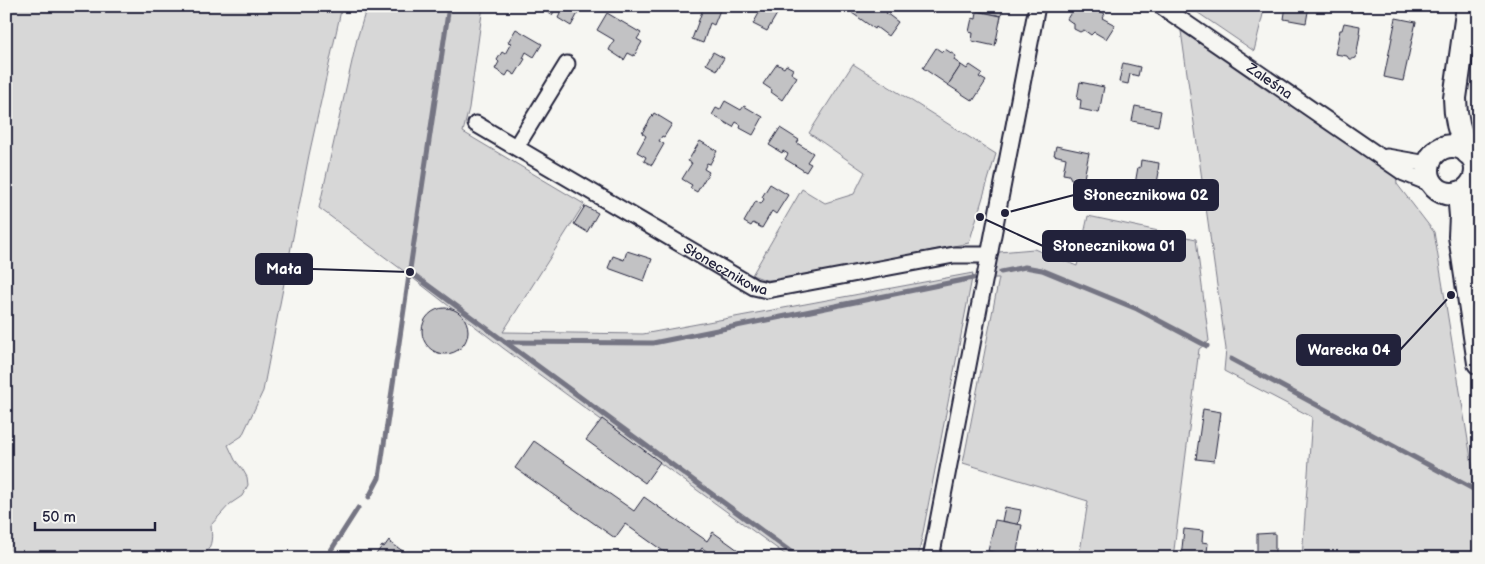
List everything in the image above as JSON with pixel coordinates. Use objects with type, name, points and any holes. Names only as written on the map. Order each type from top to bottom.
[{"type":"street","points":[[931,558],[1037,6]]},
{"type":"street","name":"Zaleśna","points":[[1161,6],[1404,173],[1461,190]]},
{"type":"street","points":[[1461,190],[1429,175],[1435,156],[1444,142],[1455,107],[1459,64],[1468,6]]},
{"type":"street","points":[[516,147],[566,64]]},
{"type":"street","points":[[1455,107],[1460,132],[1468,153]]},
{"type":"street","name":"Słonecznikowa","points":[[476,124],[754,287],[767,290],[954,255],[989,255]]},
{"type":"street","points":[[1435,156],[1452,146],[1463,149],[1472,158],[1476,171],[1461,190],[1450,217],[1460,236],[1479,363]]},
{"type":"street","name":"Zaleśna","points":[[1380,156],[1415,162],[1435,156]]},
{"type":"shaded area","points":[[6,6],[342,6],[309,155],[263,391],[242,436],[228,445],[235,460],[247,477],[248,485],[242,496],[230,504],[211,525],[211,540],[205,554],[209,558],[6,558]]},
{"type":"shaded area","points":[[367,6],[483,6],[469,108],[463,132],[584,204],[503,332],[643,334],[973,273],[918,558],[790,558],[503,348],[319,208],[357,39]]},
{"type":"shaded area","points":[[1188,6],[1265,6],[1254,51]]},
{"type":"shaded area","points":[[1181,31],[1396,173],[1397,184],[1434,232],[1475,483],[1479,520],[1479,558],[1302,558],[1312,417],[1224,371],[1226,349]]},
{"type":"shaded area","points":[[853,64],[996,154],[969,243],[785,279],[766,280],[752,275],[802,189],[825,203],[854,194],[865,172],[809,133]]},
{"type":"shaded area","points":[[1088,216],[1196,239],[1209,341],[1199,349],[1173,558],[1079,558],[1088,501],[963,463],[999,278],[992,278],[999,252],[1034,249],[1077,266]]},
{"type":"building","points":[[536,6],[582,6],[571,26],[558,18],[562,10],[557,7],[552,15]]},
{"type":"building","points":[[704,6],[720,10],[714,25],[710,23],[703,43],[692,39]]},
{"type":"building","points":[[763,6],[777,14],[767,31],[753,24]]},
{"type":"building","points":[[857,6],[883,6],[888,10],[886,13],[898,22],[888,36],[852,13]]},
{"type":"building","points":[[978,6],[1003,6],[1001,16],[977,11]]},
{"type":"building","points":[[1075,6],[1093,6],[1105,14],[1102,18],[1115,25],[1106,39],[1094,32],[1091,35],[1084,30],[1080,32],[1074,29],[1074,24],[1067,19]]},
{"type":"building","points":[[1286,6],[1309,6],[1306,23],[1284,19]]},
{"type":"building","points":[[1345,6],[1363,6],[1362,12],[1344,8]]},
{"type":"building","points":[[977,11],[1001,16],[995,46],[972,41],[973,33],[969,32],[972,18],[976,19]]},
{"type":"building","points":[[607,13],[641,33],[637,39],[642,42],[634,56],[628,53],[624,60],[609,50],[614,40],[597,30]]},
{"type":"building","points":[[1396,18],[1416,22],[1403,81],[1384,77]]},
{"type":"building","points":[[1344,23],[1360,26],[1356,58],[1349,59],[1347,56],[1335,54],[1340,30],[1342,30]]},
{"type":"building","points":[[516,29],[542,44],[534,57],[526,52],[523,58],[525,59],[515,75],[509,71],[506,76],[495,69],[499,62],[497,60],[502,52],[505,54],[511,43],[508,42]]},
{"type":"building","points":[[936,48],[942,52],[945,49],[956,56],[954,60],[961,65],[948,85],[923,68]]},
{"type":"building","points":[[713,52],[724,58],[717,70],[706,64]]},
{"type":"building","points":[[1123,63],[1140,67],[1138,76],[1130,74],[1128,84],[1119,82]]},
{"type":"building","points":[[777,64],[784,68],[786,65],[793,69],[791,73],[797,77],[782,100],[763,84]]},
{"type":"building","points":[[961,65],[967,69],[970,65],[982,73],[979,77],[986,81],[973,101],[948,85]]},
{"type":"building","points":[[1080,82],[1104,87],[1099,113],[1080,109],[1081,100],[1077,99]]},
{"type":"building","points":[[725,101],[741,110],[744,106],[763,117],[753,135],[740,128],[741,125],[736,122],[733,127],[712,115],[716,108],[720,110]]},
{"type":"building","points":[[1135,106],[1161,111],[1158,126],[1132,121]]},
{"type":"building","points":[[654,113],[672,124],[664,137],[662,136],[659,141],[664,144],[652,165],[644,161],[646,157],[637,152],[646,136],[642,133]]},
{"type":"building","points":[[780,128],[799,140],[797,143],[813,153],[807,162],[811,164],[806,172],[785,159],[788,154],[783,151],[782,153],[769,145]]},
{"type":"building","points":[[700,141],[717,151],[710,164],[707,163],[704,169],[709,172],[697,192],[690,188],[692,185],[682,179],[692,163],[688,161]]},
{"type":"building","points":[[1056,146],[1089,153],[1084,178],[1071,179],[1069,175],[1063,174],[1066,158],[1054,155]]},
{"type":"building","points":[[1141,160],[1159,163],[1155,194],[1134,190]]},
{"type":"building","points":[[770,184],[788,195],[776,214],[772,211],[762,228],[753,223],[751,226],[744,222],[756,201],[761,204],[764,199],[762,197]]},
{"type":"building","points":[[585,206],[598,213],[587,232],[574,224]]},
{"type":"building","points":[[627,251],[652,259],[644,281],[608,268],[613,256],[624,260]]},
{"type":"building","points":[[445,308],[458,312],[464,318],[468,331],[464,344],[458,350],[445,354],[432,350],[426,344],[422,331],[426,318],[432,312]]},
{"type":"building","points":[[1203,409],[1221,412],[1214,461],[1196,459]]},
{"type":"building","points":[[602,419],[660,462],[645,483],[586,440]]},
{"type":"building","points":[[534,441],[634,511],[644,497],[707,541],[713,532],[738,550],[732,558],[717,558],[702,548],[695,558],[673,558],[625,524],[615,538],[515,468]]},
{"type":"building","points":[[1005,507],[1021,510],[1018,525],[1002,521]]},
{"type":"building","points":[[995,520],[1022,525],[1016,556],[988,551]]},
{"type":"building","points":[[1184,529],[1203,531],[1202,542],[1208,543],[1207,553],[1201,553],[1201,558],[1181,558]]},
{"type":"building","points":[[1275,533],[1275,558],[1257,558],[1257,534]]},
{"type":"building","points":[[389,540],[391,543],[413,558],[374,557]]},
{"type":"waterway","points":[[369,497],[379,478],[449,6]]},
{"type":"waterway","points":[[1001,272],[1025,267],[1042,270],[1137,309],[1207,346]]},
{"type":"waterway","points":[[410,272],[799,558]]},
{"type":"waterway","points":[[505,342],[653,343],[973,278]]},
{"type":"waterway","points":[[1231,359],[1477,491]]},
{"type":"waterway","points":[[326,558],[358,508]]},
{"type":"place","name":"Słonecznikowa 02","points":[[1005,213]]},
{"type":"place","name":"Słonecznikowa 01","points":[[980,217]]},
{"type":"place","name":"Mała","points":[[410,272]]},
{"type":"place","name":"Warecka 04","points":[[1451,295]]}]
